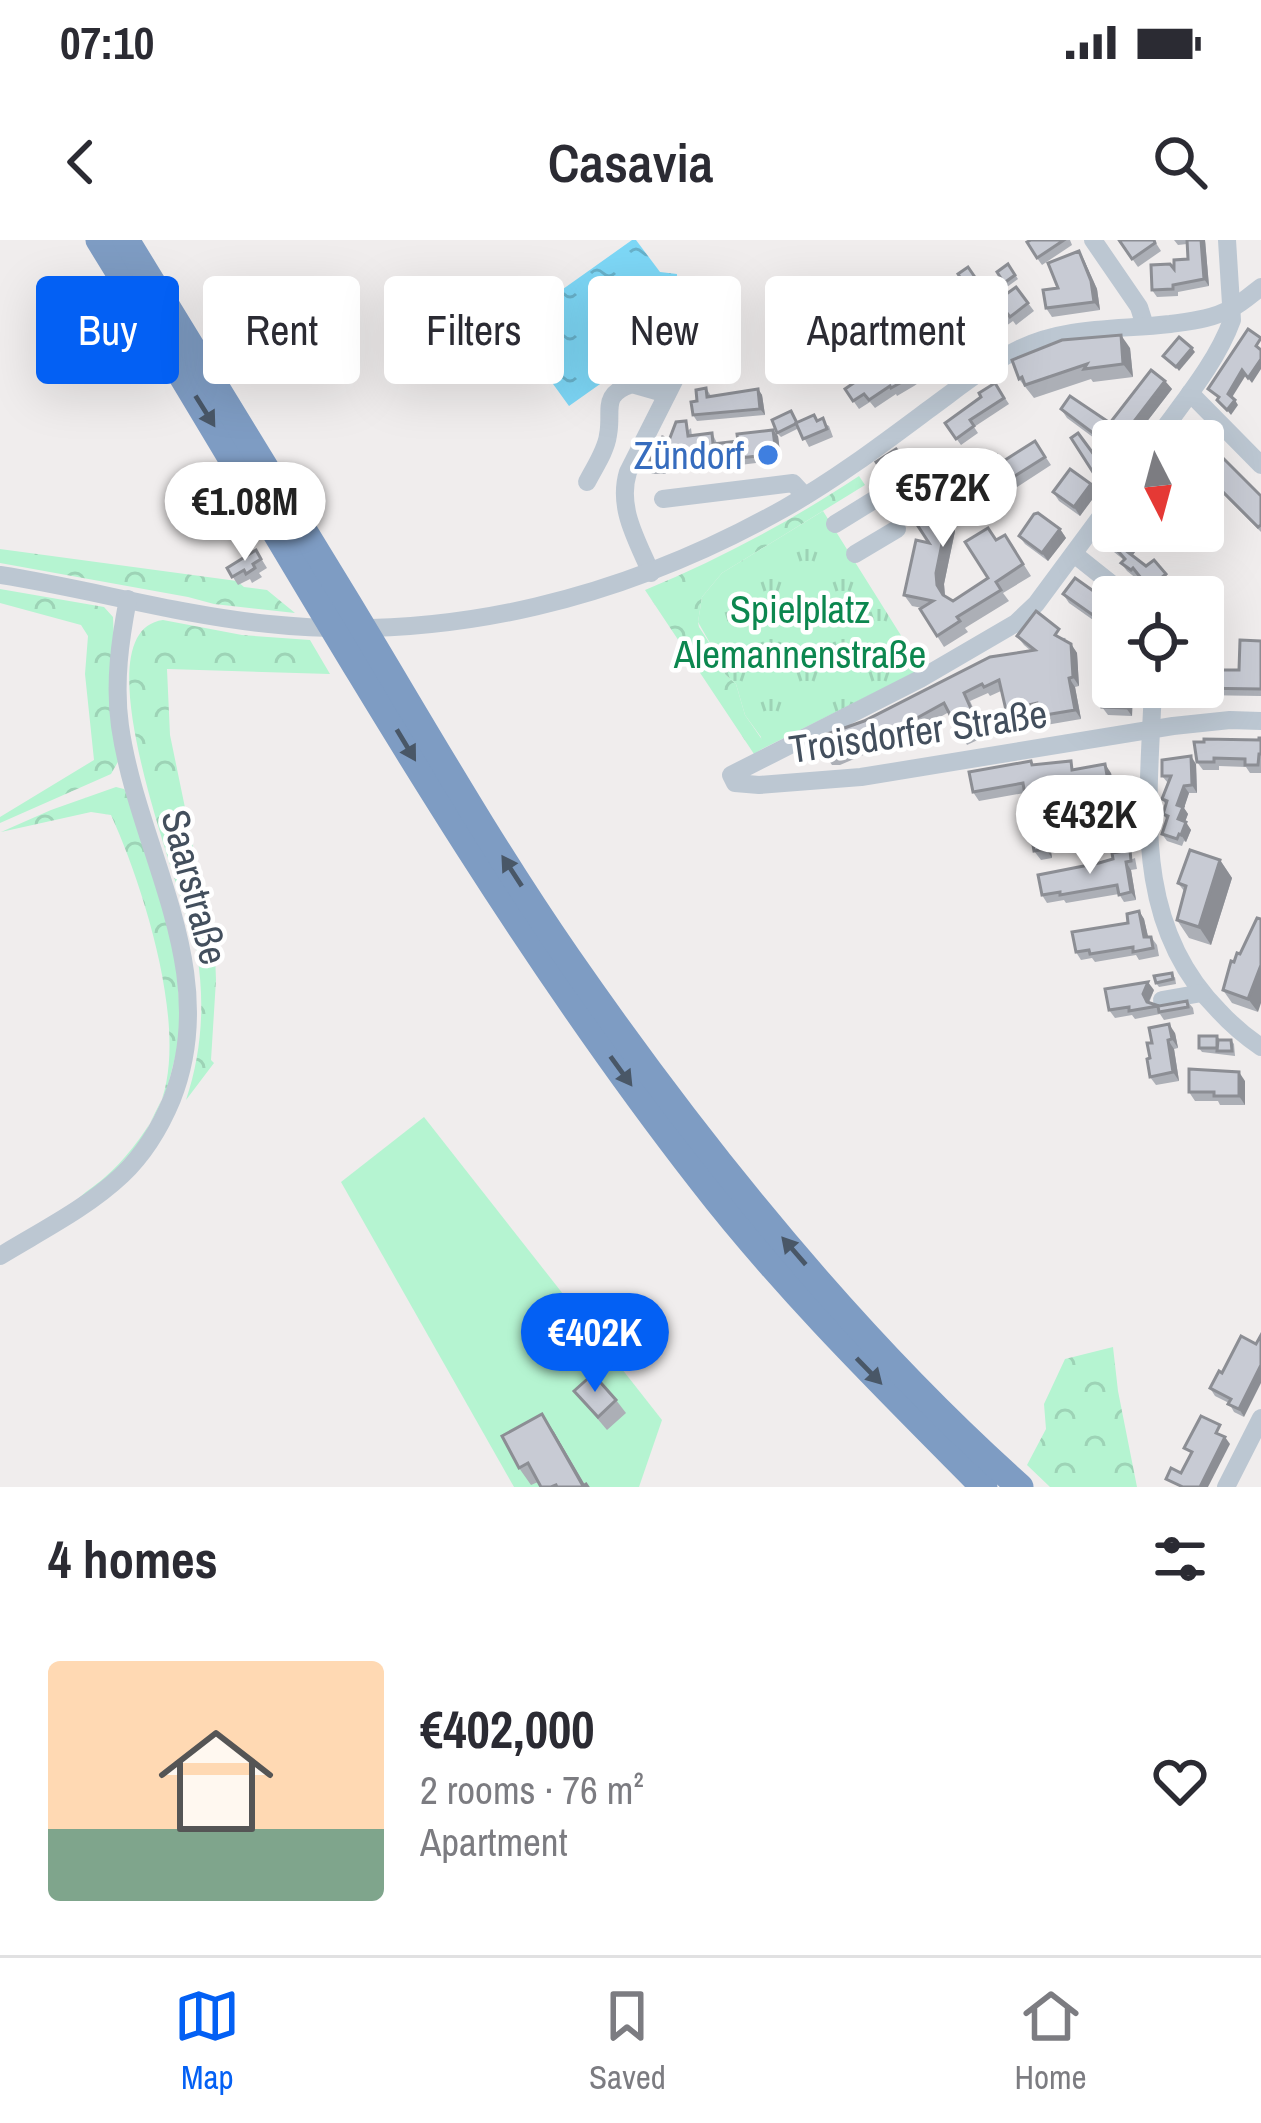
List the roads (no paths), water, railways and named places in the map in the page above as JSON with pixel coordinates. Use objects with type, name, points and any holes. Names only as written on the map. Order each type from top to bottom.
[{"type":"highway","points":[[100,240],[445,810],[619,1068],[702,1182],[818,1319],[984,1487]]},
{"type":"highway","points":[[126,240],[469,804],[627,1041],[722,1166],[842,1306],[972,1444],[1020,1487]]},
{"type":"street","points":[[1093,240],[1139,307],[1144,326]]},
{"type":"street","points":[[1170,420],[1232,320],[1227,240]]},
{"type":"street","points":[[0,575],[212,616],[300,627],[398,627],[526,610],[651,573],[743,531],[856,464],[1011,352],[1065,333],[1200,319],[1233,308],[1261,287]]},
{"type":"street","points":[[587,482],[608,436],[608,409],[615,393],[632,384],[668,394]]},
{"type":"street","points":[[651,573],[622,490],[673,384]]},
{"type":"street","points":[[1190,393],[1261,465]]},
{"type":"street","points":[[663,499],[793,483],[805,496]]},
{"type":"street","points":[[835,524],[874,500]]},
{"type":"street","points":[[855,554],[897,529]]},
{"type":"street","points":[[1092,529],[1074,554],[1102,576]]},
{"type":"street","name":"Troisdorfer Straße","points":[[1074,554],[1036,604],[1002,632],[730,775],[735,783],[861,777],[1197,723],[1261,721]]},
{"type":"street","name":"Saarstraße","points":[[0,1256],[88,1202],[136,1160],[165,1114],[183,1062],[189,1004],[180,936],[130,777],[120,722],[118,667],[128,598]]},
{"type":"street","points":[[1152,708],[1151,876],[1174,948],[1202,993],[1261,1047]]},
{"type":"street","points":[[1162,1000],[1202,993]]},
{"type":"street","points":[[1226,1487],[1261,1418]]},
{"type":"water","points":[[632,240],[660,272],[677,274],[588,276],[588,384],[600,384],[569,406],[553,384],[564,384],[564,288]]},
{"type":"place","name":"Zündorf","points":[[768,455]]},
{"type":"park label","name":"Spielplatz Alemannenstraße","points":[[800,632]]}]
